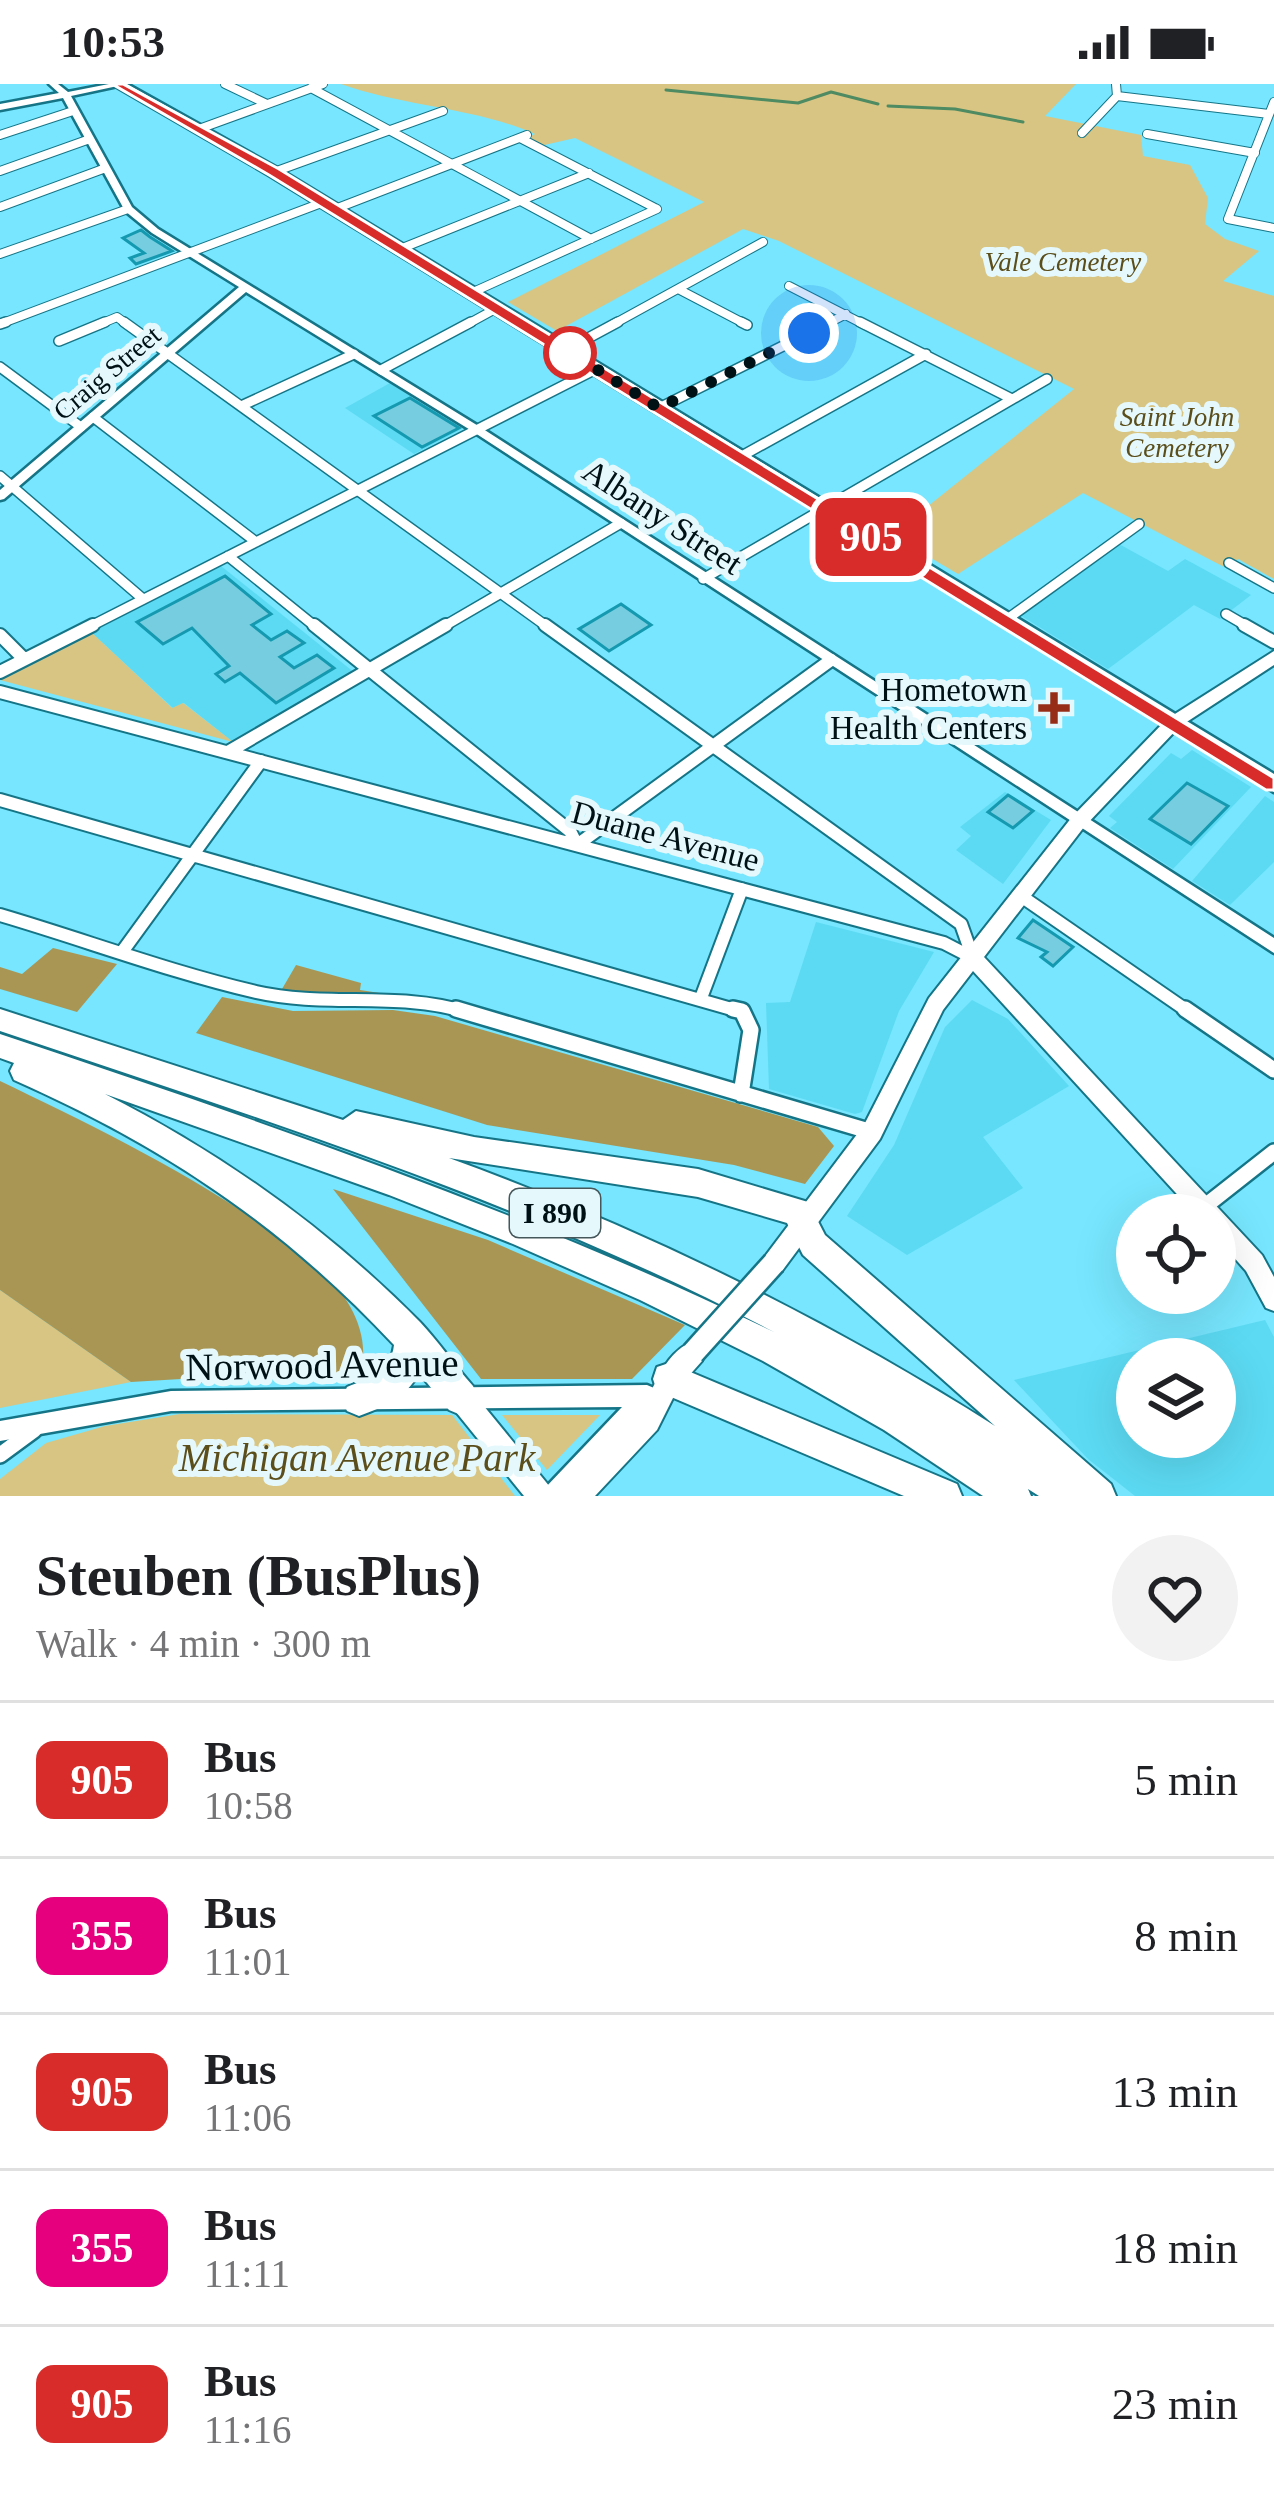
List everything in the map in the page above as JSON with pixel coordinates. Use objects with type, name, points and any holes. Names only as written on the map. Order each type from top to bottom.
[{"type":"highway","name":"I 890","points":[[0,1020],[464,1177],[650,1254],[873,1368],[1069,1496]]},
{"type":"highway","name":"I 890","points":[[0,1046],[452,1201],[622,1273],[826,1376],[1015,1496]]},
{"type":"highway","points":[[105,1055],[428,1142],[621,1169],[763,1198],[796,1212],[814,1245],[1099,1496]]},
{"type":"highway","points":[[0,1060],[135,1123],[243,1188],[329,1252],[410,1334],[460,1398]]},
{"type":"highway","points":[[358,1399],[380,1393],[401,1375],[412,1349],[410,1334]]},
{"type":"highway","points":[[658,1388],[945,1496]]},
{"type":"main road","points":[[121,84],[274,172],[1274,784]]},
{"type":"main road","points":[[577,1496],[648,1421],[658,1388],[806,1227],[872,1132],[923,1024],[1078,822],[1173,724],[1274,657]]},
{"type":"main road","name":"Duane Avenue","points":[[973,958],[1191,1194]]},
{"type":"main road","name":"Duane Avenue","points":[[1236,1243],[1254,1263],[1274,1300]]},
{"type":"main road","points":[[460,1398],[542,1496]]},
{"type":"street","points":[[53,84],[65,94]]},
{"type":"street","points":[[0,106],[121,84]]},
{"type":"street","points":[[199,129],[323,84]]},
{"type":"street","points":[[1116,84],[1118,96]]},
{"type":"street","points":[[232,85],[267,104]]},
{"type":"street","points":[[310,88],[591,239]]},
{"type":"street","name":"Albany Street","points":[[65,94],[128,209],[190,253],[476,429],[1274,946]]},
{"type":"street","points":[[1118,96],[1269,114]]},
{"type":"street","points":[[1082,134],[1118,96]]},
{"type":"street","points":[[1274,102],[1228,219],[1274,228]]},
{"type":"street","points":[[0,135],[73,111]]},
{"type":"street","points":[[274,172],[443,111]]},
{"type":"street","points":[[1147,134],[1255,153]]},
{"type":"street","points":[[0,325],[190,253],[524,137],[657,209],[472,293]]},
{"type":"street","points":[[0,171],[87,140]]},
{"type":"street","points":[[0,207],[103,169]]},
{"type":"street","points":[[400,249],[589,173]]},
{"type":"street","points":[[0,254],[128,209]]},
{"type":"street","points":[[566,350],[763,242]]},
{"type":"street","points":[[789,286],[1012,399]]},
{"type":"street","name":"Craig Street","points":[[0,496],[245,287]]},
{"type":"street","points":[[680,290],[747,325]]},
{"type":"street","points":[[381,370],[496,308]]},
{"type":"street","points":[[659,408],[846,314]]},
{"type":"street","points":[[59,341],[117,317],[961,924],[973,958]]},
{"type":"street","points":[[241,406],[355,354]]},
{"type":"street","points":[[740,457],[926,354]]},
{"type":"street","points":[[2,363],[81,427]]},
{"type":"street","points":[[0,672],[596,368]]},
{"type":"street","points":[[703,579],[1047,379]]},
{"type":"street","points":[[93,417],[256,542]]},
{"type":"street","points":[[0,476],[143,599]]},
{"type":"street","points":[[227,752],[621,523]]},
{"type":"street","points":[[1006,620],[1139,524]]},
{"type":"street","points":[[229,556],[570,831],[577,845],[831,660]]},
{"type":"street","points":[[1229,563],[1274,589]]},
{"type":"street","points":[[1226,614],[1274,642]]},
{"type":"street","points":[[0,635],[24,659]]},
{"type":"street","name":"Duane Avenue","points":[[0,692],[944,943],[973,958]]},
{"type":"street","points":[[122,952],[261,761]]},
{"type":"street","points":[[0,800],[701,998],[749,1019],[751,1048],[740,1094]]},
{"type":"street","points":[[701,998],[742,889]]},
{"type":"street","points":[[1021,896],[1274,1070]]},
{"type":"street","points":[[0,914],[256,992],[317,1001],[434,1002],[872,1132]]},
{"type":"street","points":[[1231,1194],[1274,1152]]},
{"type":"street","points":[[553,1496],[658,1388]]},
{"type":"street","name":"Norwood Avenue","points":[[0,1431],[170,1401],[460,1398],[658,1388]]},
{"type":"street","points":[[0,1455],[45,1422]]},
{"type":"shaded area","points":[[390,383],[462,429],[414,454],[345,408]]},
{"type":"shaded area","points":[[1119,544],[1168,571],[1185,559],[1251,595],[1220,619],[1194,605],[1108,669],[1018,614]]},
{"type":"shaded area","points":[[221,566],[355,673],[233,742],[184,703],[173,708],[91,632]]},
{"type":"shaded area","points":[[1192,750],[1251,787],[1173,869],[1110,828],[1117,822],[1109,816],[1171,753],[1181,759]]},
{"type":"shaded area","points":[[1005,792],[1051,820],[1003,884],[956,850],[971,836],[960,827]]},
{"type":"shaded area","points":[[1265,796],[1274,802],[1274,862],[1230,905],[1192,881]]},
{"type":"shaded area","points":[[816,922],[934,952],[899,1011],[862,1112],[855,1114],[769,1089],[766,1003],[790,1002]]},
{"type":"shaded area","points":[[53,948],[117,964],[77,1012],[0,989],[0,967],[22,974]]},
{"type":"shaded area","points":[[296,965],[361,983],[360,990],[386,994],[310,995],[282,989]]},
{"type":"shaded area","points":[[222,997],[293,1011],[393,1010],[435,1016],[818,1127],[834,1146],[805,1184],[734,1165],[487,1125],[196,1033]]},
{"type":"shaded area","points":[[972,1000],[1008,1019],[1069,1086],[983,1137],[1023,1188],[907,1255],[847,1216],[894,1145],[945,1027]]},
{"type":"shaded area","points":[[0,1081],[167,1166],[287,1243],[331,1280],[349,1305],[363,1347],[359,1376],[264,1374],[131,1382],[0,1290]]},
{"type":"shaded area","points":[[333,1189],[488,1240],[685,1325],[632,1379],[481,1379]]},
{"type":"shaded area","points":[[1265,1320],[1274,1337],[1274,1496],[1135,1496],[1088,1459],[1014,1380],[1116,1356],[1116,1458],[1236,1458],[1236,1338],[1190,1338]]},
{"type":"green space","points":[[341,84],[1076,84],[1045,116],[1141,135],[1143,156],[1190,165],[1208,198],[1205,224],[1225,239],[1259,251],[1223,281],[1274,296],[1274,579],[1238,559],[1224,567],[1083,493],[958,574],[892,535],[1074,389],[779,241],[743,229],[557,331],[508,302],[704,202],[575,138],[540,146],[525,139],[535,134],[512,125]]},
{"type":"green space","points":[[91,632],[172,708],[183,703],[233,742],[0,680]]},
{"type":"green space","points":[[0,1290],[131,1382],[0,1408]]},
{"type":"green space","name":"Michigan Avenue Park","points":[[180,1414],[452,1415],[515,1496],[0,1496],[0,1479],[46,1443],[105,1426]]},
{"type":"green space","points":[[502,1415],[600,1415],[547,1470]]},
{"type":"building","points":[[141,230],[172,251],[136,264],[130,258],[144,253],[123,238]]},
{"type":"building","points":[[410,398],[459,428],[422,447],[374,416]]},
{"type":"building","points":[[225,576],[271,614],[252,625],[271,640],[287,631],[304,643],[280,657],[294,668],[317,655],[334,668],[276,703],[240,673],[225,682],[216,674],[229,666],[192,628],[163,644],[137,622]]},
{"type":"building","points":[[621,604],[651,625],[609,651],[579,629]]},
{"type":"building","points":[[1187,783],[1228,806],[1191,844],[1150,819]]},
{"type":"building","points":[[1008,795],[1033,811],[1013,828],[988,812]]},
{"type":"building","points":[[1033,920],[1073,947],[1053,966],[1041,957],[1047,952],[1018,938]]},
{"type":"waterway","points":[[666,90],[798,103],[831,92],[878,104]]},
{"type":"waterway","points":[[888,106],[955,109],[1023,122]]},
{"type":"bus line","name":"905","points":[[119,84],[274,172],[1274,784]]},
{"type":"place","name":"Hometown Health Centers","points":[[1054,708]]},
{"type":"route","points":[[570,353],[566,350],[659,408],[809,333]]},
{"type":"park label","name":"Vale Cemetery","points":[[1063,262]]},
{"type":"park label","name":"Saint John Cemetery","points":[[1177,432]]}]
